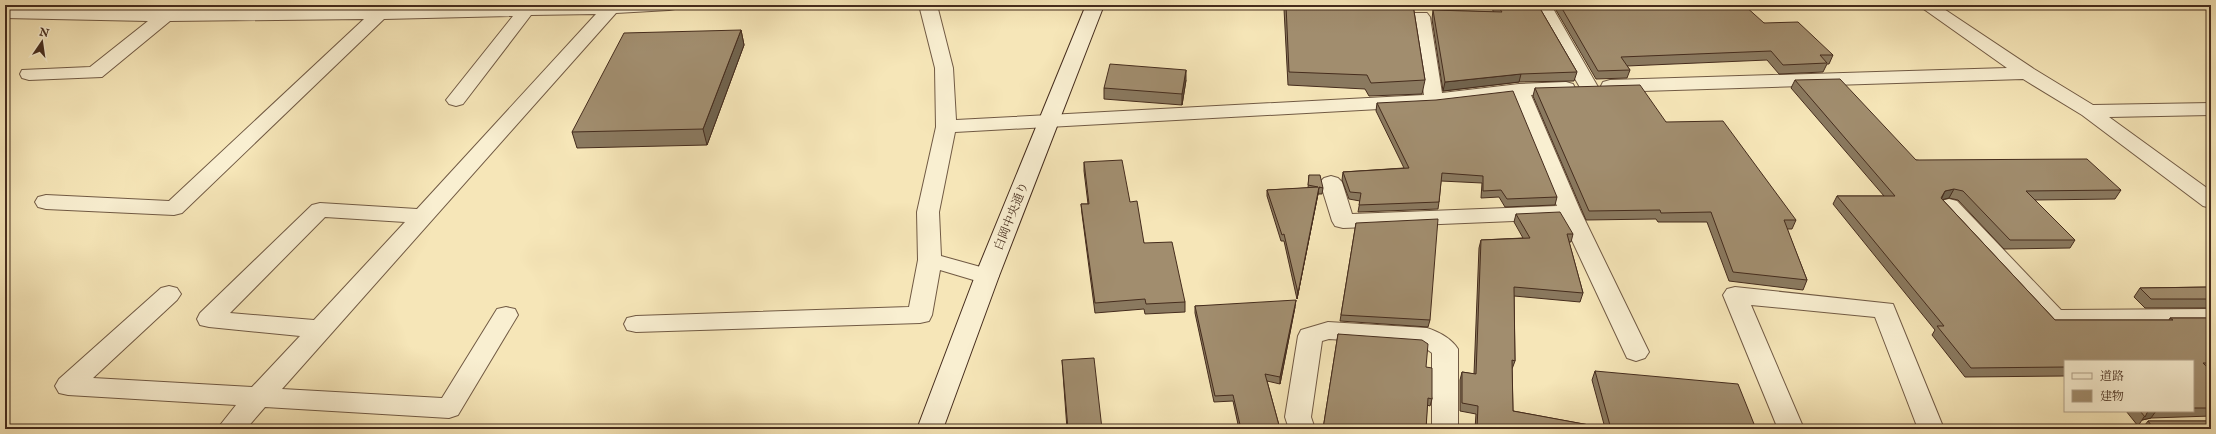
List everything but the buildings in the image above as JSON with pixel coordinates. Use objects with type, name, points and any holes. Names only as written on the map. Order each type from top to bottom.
[{"type":"street","points":[[5,13],[166,15],[380,14],[610,9],[669,5]]},
{"type":"street","points":[[636,324],[920,315],[930,260],[928,212],[946,127],[944,68],[928,5]]},
{"type":"street","name":"白岡中央通り","points":[[930,429],[987,276],[1095,5]]},
{"type":"street","points":[[1542,5],[1589,87]]},
{"type":"street","points":[[1926,5],[2027,73],[2089,111],[2211,201]]},
{"type":"street","points":[[230,429],[425,216],[610,9]]},
{"type":"street","points":[[456,100],[526,10]]},
{"type":"street","points":[[46,202],[174,208],[380,14]]},
{"type":"street","points":[[29,74],[95,74],[166,15]]},
{"type":"street","points":[[1421,17],[1434,100]]},
{"type":"street","points":[[946,127],[1434,100],[1519,90],[2027,73]]},
{"type":"street","points":[[1519,90],[1570,212],[1636,352]]},
{"type":"street","points":[[2089,111],[2211,110]]},
{"type":"street","points":[[1331,182],[1343,221],[1570,212]]},
{"type":"street","points":[[1949,206],[2056,318],[2211,317]]},
{"type":"street","points":[[320,329],[209,319],[320,210],[425,216]]},
{"type":"street","points":[[930,260],[987,276]]},
{"type":"street","points":[[168,294],[68,386],[449,408],[506,315]]},
{"type":"street","points":[[1791,429],[1735,295],[1884,310],[1932,429]]},
{"type":"street","points":[[1302,429],[1298,417],[1310,336],[1328,330],[1427,337],[1445,348],[1446,429]]}]
